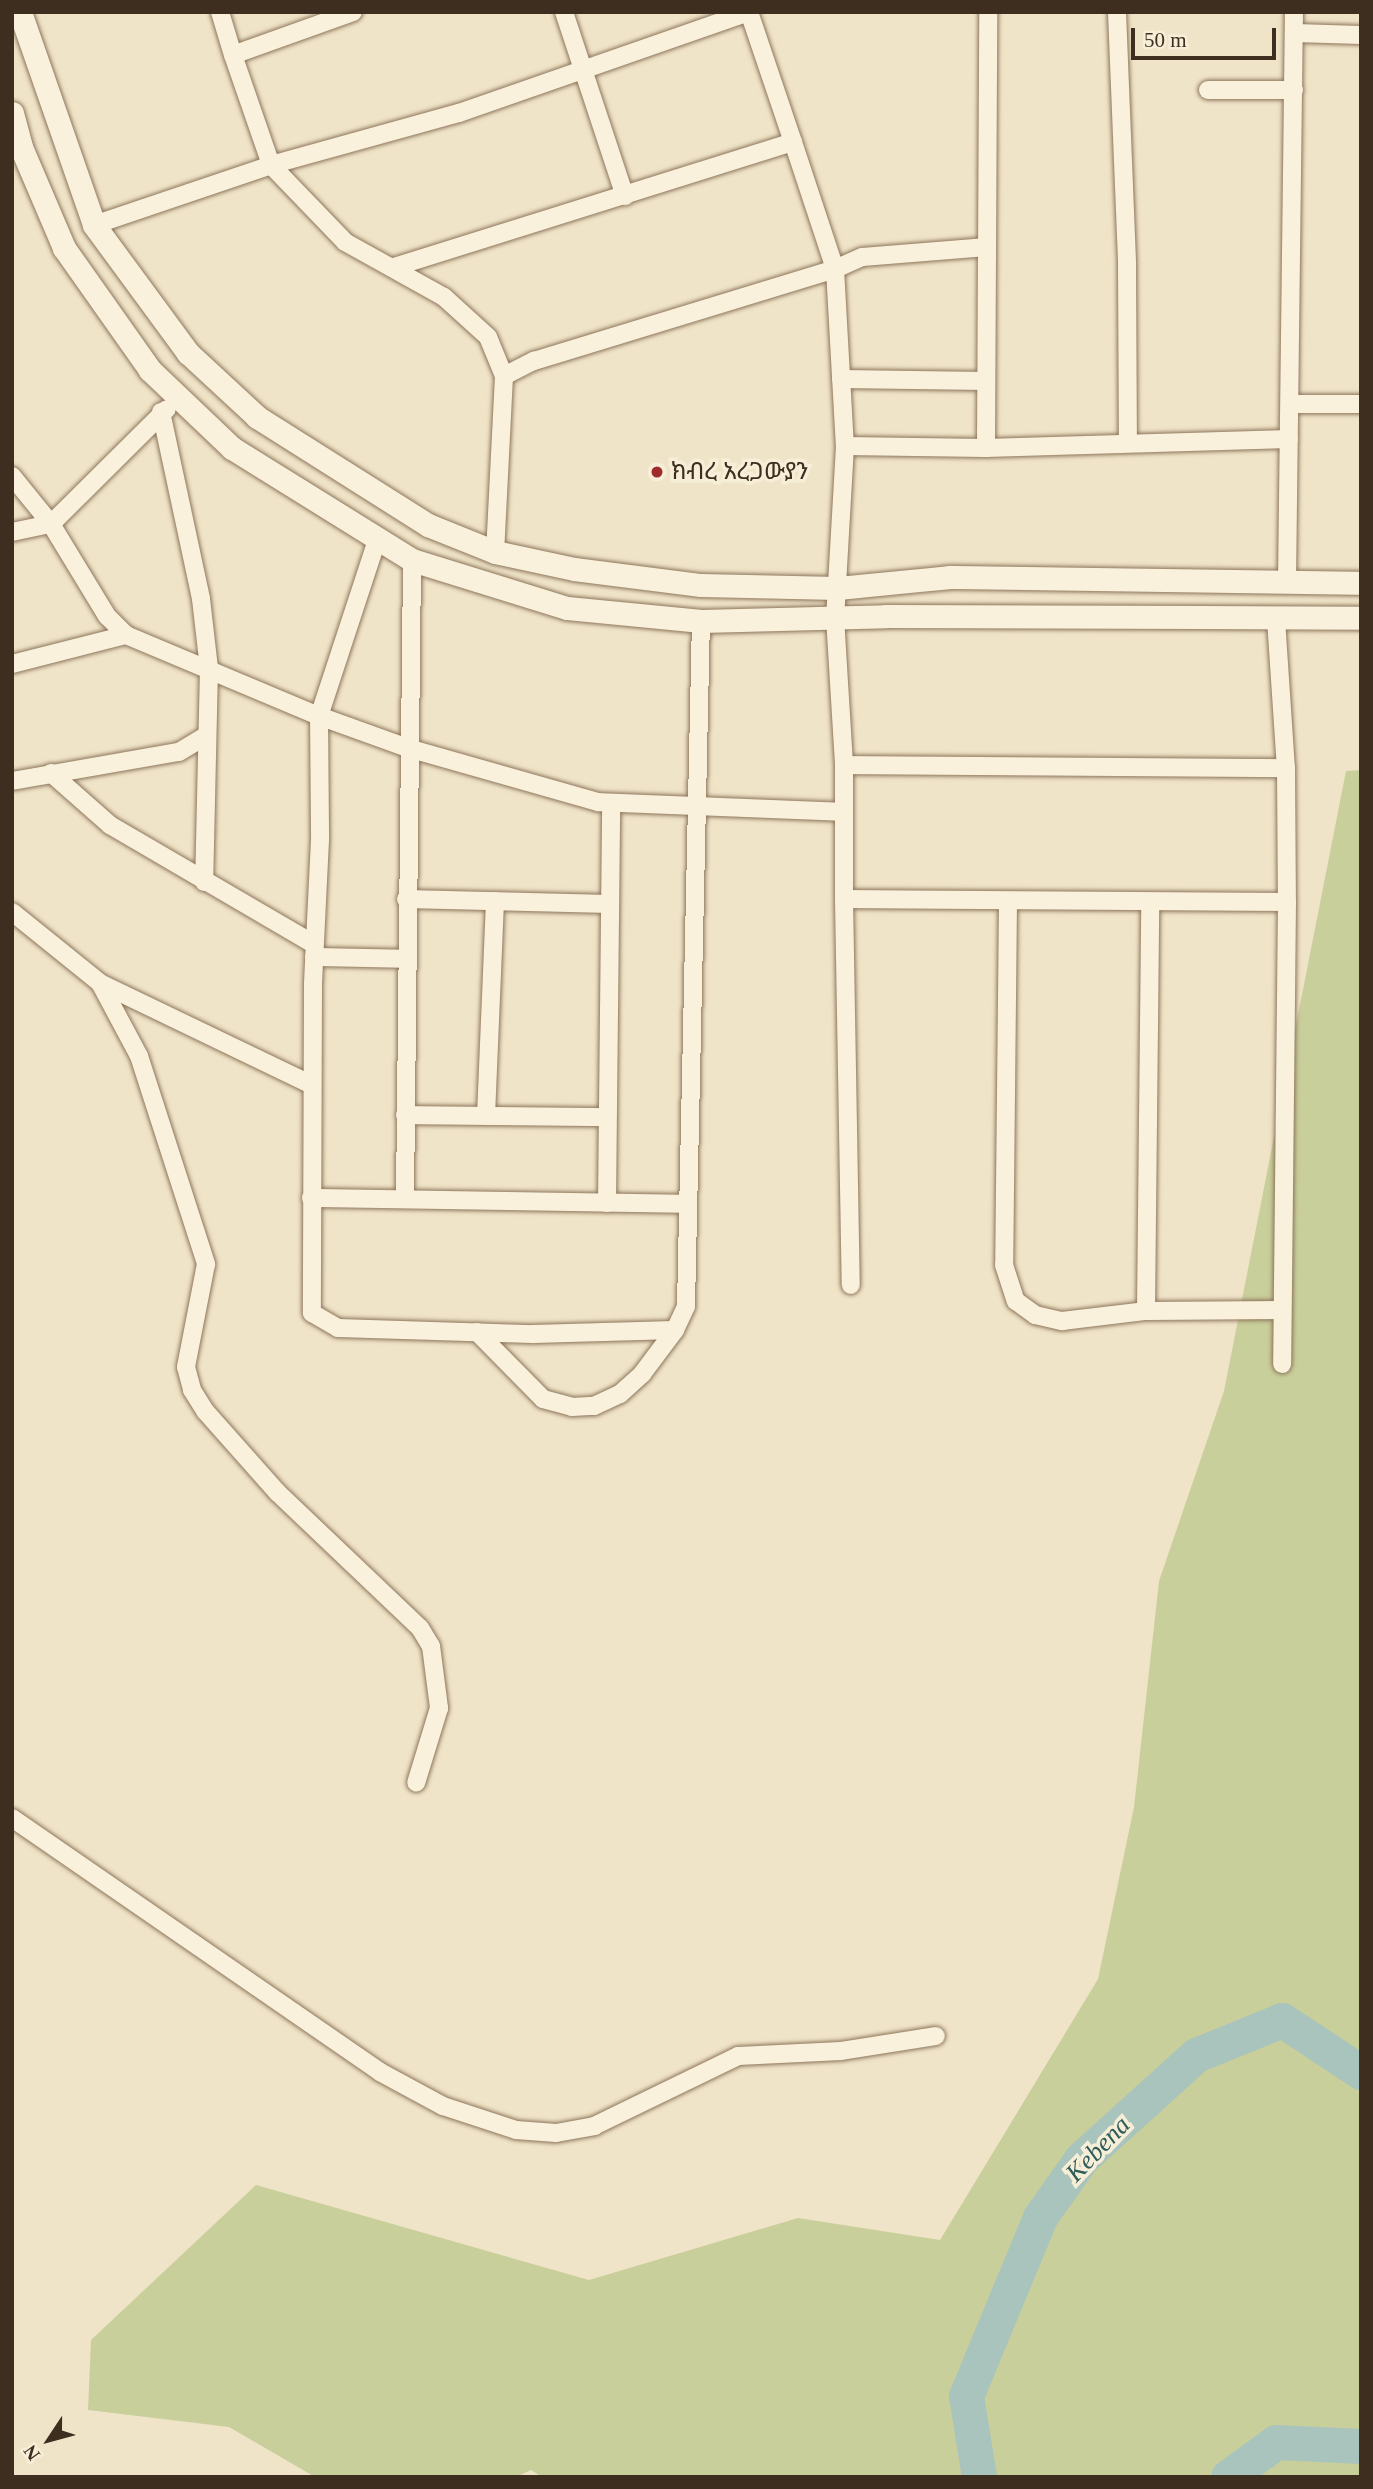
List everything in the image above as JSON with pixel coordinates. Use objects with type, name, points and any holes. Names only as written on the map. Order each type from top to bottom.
[{"type":"main road","points":[[20,12],[94,225],[188,353],[257,417],[428,524],[495,552],[575,569],[701,584],[838,588],[950,577],[1361,583]]},
{"type":"main road","points":[[12,113],[21,147],[64,248],[150,370],[171,407],[270,475],[412,560],[567,608],[701,621],[835,617],[1361,618]]},
{"type":"street","points":[[220,12],[271,165],[345,242],[444,297],[477,323],[504,376],[495,552]]},
{"type":"street","points":[[233,55],[353,12]]},
{"type":"street","points":[[564,12],[625,196]]},
{"type":"street","points":[[94,225],[271,165],[459,113],[749,12],[835,269],[845,446],[835,617],[844,765],[850,1285]]},
{"type":"street","points":[[986,448],[988,12]]},
{"type":"street","points":[[1117,12],[1127,265],[1128,442]]},
{"type":"street","points":[[1287,582],[1294,12]]},
{"type":"street","points":[[1295,33],[1361,35]]},
{"type":"street","points":[[1208,90],[1294,90]]},
{"type":"street","points":[[392,268],[793,142]]},
{"type":"street","points":[[504,376],[534,360],[878,254],[987,247]]},
{"type":"street","points":[[841,379],[986,381]]},
{"type":"street","points":[[1291,404],[1361,404]]},
{"type":"street","points":[[12,532],[51,524],[171,407]]},
{"type":"street","points":[[171,407],[209,668],[205,882]]},
{"type":"street","points":[[845,446],[986,448],[1289,439]]},
{"type":"street","points":[[12,476],[51,524],[107,616],[126,635],[319,716],[408,748],[559,793],[611,803],[695,809],[844,812]]},
{"type":"street","points":[[377,540],[319,716],[310,1292],[316,1318],[338,1328],[477,1332],[675,1330]]},
{"type":"street","points":[[405,1199],[406,899],[412,560]]},
{"type":"street","points":[[1276,619],[1286,768],[1282,1364]]},
{"type":"street","points":[[477,1332],[543,1399],[572,1407],[594,1406],[620,1394],[675,1330],[686,1306],[701,621]]},
{"type":"street","points":[[12,664],[126,635]]},
{"type":"street","points":[[12,780],[179,752],[206,736]]},
{"type":"street","points":[[844,765],[1286,768]]},
{"type":"street","points":[[51,773],[110,825],[314,951],[406,959]]},
{"type":"street","points":[[607,1203],[611,803]]},
{"type":"street","points":[[406,899],[610,904]]},
{"type":"street","points":[[844,899],[1287,902]]},
{"type":"street","points":[[486,1116],[495,901]]},
{"type":"street","points":[[1008,902],[1006,1283],[1016,1301],[1035,1315],[1062,1321],[1146,1311],[1281,1310]]},
{"type":"street","points":[[1146,1311],[1150,903]]},
{"type":"street","points":[[12,912],[100,984],[312,1085]]},
{"type":"street","points":[[100,984],[139,1056],[206,1264],[186,1367],[192,1390],[206,1412],[277,1492],[420,1628],[431,1646],[439,1708],[416,1783]]},
{"type":"street","points":[[405,1115],[607,1117]]},
{"type":"street","points":[[311,1198],[688,1205]]},
{"type":"street","points":[[12,1818],[380,2072],[443,2106],[516,2130],[556,2133],[594,2126],[738,2056],[841,2051],[936,2036]]},
{"type":"green space","points":[[1361,770],[1361,2477],[542,2477],[531,2470],[516,2477],[315,2477],[229,2427],[88,2410],[91,2340],[256,2185],[589,2280],[798,2218],[940,2240],[1098,1979],[1134,1807],[1159,1581],[1224,1391],[1346,771]]},
{"type":"waterway","name":"Kebena","points":[[979,2477],[966,2396],[1040,2217],[1081,2159],[1196,2055],[1282,2020],[1361,2072]]},
{"type":"waterway","name":"Kebena","points":[[1228,2477],[1276,2442],[1361,2446]]},
{"type":"place","name":"ክብረ አረጋውያን","points":[[657,472]]}]
